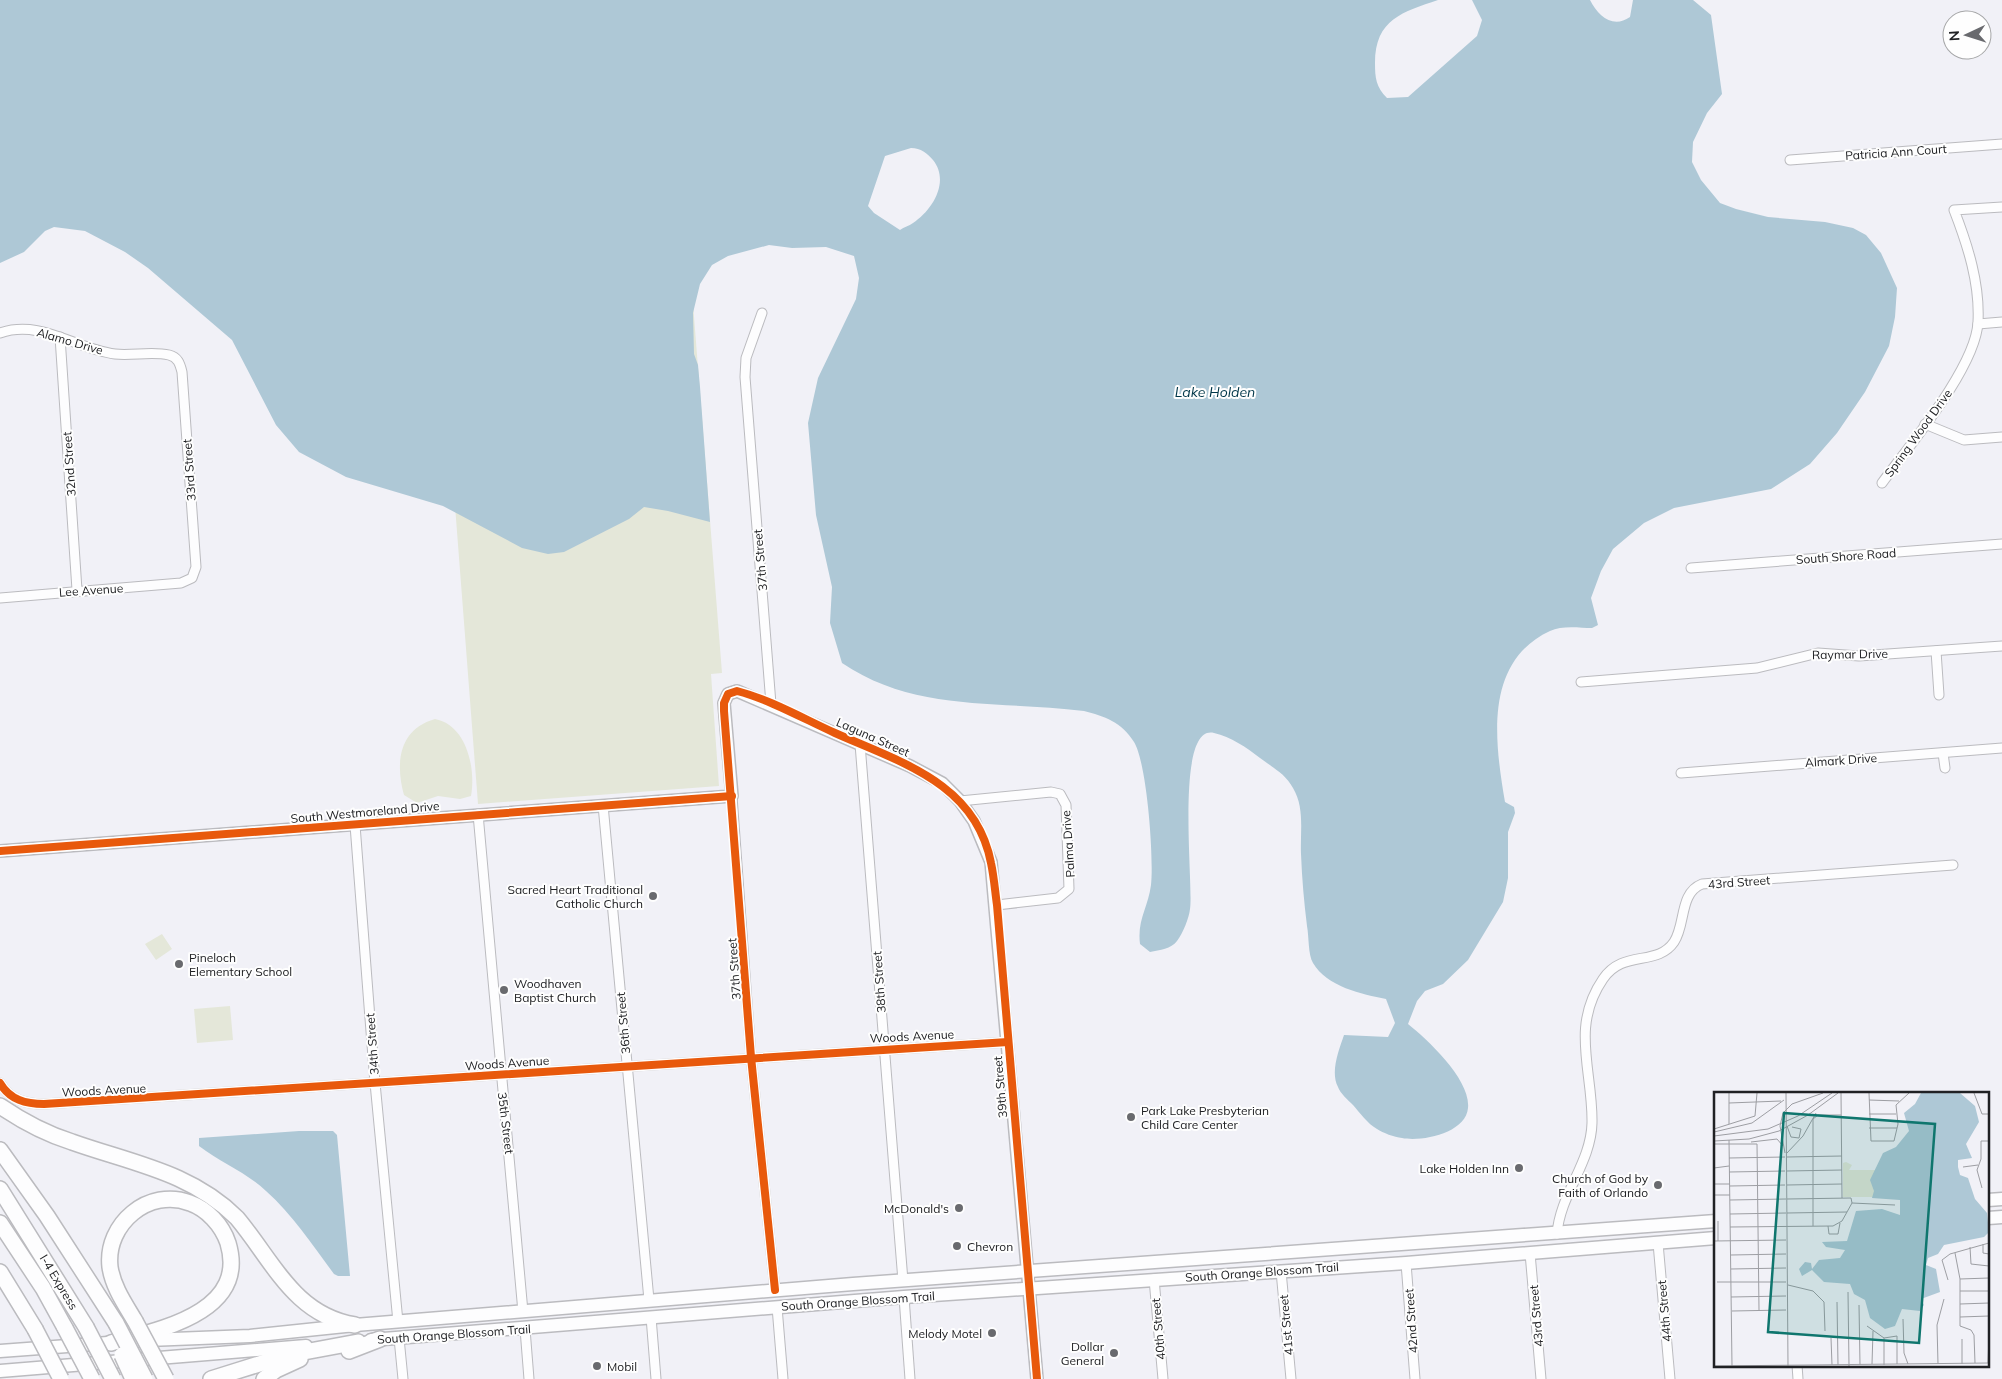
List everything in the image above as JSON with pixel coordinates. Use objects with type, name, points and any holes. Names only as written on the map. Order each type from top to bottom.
[{"type":"highway","points":[[5,1101],[18,1118],[70,1142],[164,1171],[197,1186],[214,1197],[237,1218],[302,1301],[330,1319],[355,1325]]},
{"type":"highway","points":[[0,1150],[64,1242],[145,1379]]},
{"type":"highway","name":"I-4 Express","points":[[0,1189],[86,1327],[112,1379]]},
{"type":"highway","points":[[111,1343],[186,1320],[208,1306],[223,1289],[230,1266],[228,1243],[214,1219],[196,1205],[173,1200],[152,1202],[131,1214],[117,1232],[110,1250],[110,1268],[116,1288],[135,1322],[166,1379]]},
{"type":"highway","name":"I-4 Express","points":[[0,1223],[38,1280],[92,1379]]},
{"type":"highway","points":[[0,1272],[35,1329],[61,1379]]},
{"type":"highway","points":[[112,1324],[132,1379]]},
{"type":"highway","points":[[264,1379],[276,1370],[297,1360],[350,1350],[380,1339]]},
{"type":"highway","points":[[211,1379],[288,1355],[358,1342]]},
{"type":"main road","name":"South Orange Blossom Trail","points":[[0,1351],[250,1336],[355,1325],[775,1290],[1714,1221]]},
{"type":"main road","name":"South Orange Blossom Trail","points":[[0,1371],[904,1297],[1406,1263],[1714,1238]]},
{"type":"main road","points":[[1281,1271],[1292,1258],[1306,1252]]},
{"type":"main road","points":[[525,1329],[550,1318],[606,1312],[626,1303]]},
{"type":"main road","points":[[399,1338],[426,1330],[503,1323],[524,1312]]},
{"type":"street","name":"Patricia Ann Court","points":[[1790,160],[2002,144]]},
{"type":"street","name":"Spring Wood Drive","points":[[1882,483],[1949,391],[1969,354],[1978,324],[1975,274],[1966,239],[1954,210],[2002,207]]},
{"type":"street","name":"37th Street","points":[[762,313],[746,358],[745,377],[771,704],[737,691],[728,694],[725,698],[724,711],[751,1057],[775,1290]]},
{"type":"street","points":[[1978,324],[2002,322]]},
{"type":"street","name":"Alamo Drive","points":[[0,333],[26,329],[45,331],[89,348],[115,354],[170,355]]},
{"type":"street","name":"32nd Street","points":[[60,337],[77,590]]},
{"type":"street","name":"33rd Street","points":[[170,355],[178,361],[182,372],[196,567],[192,578],[181,583]]},
{"type":"street","points":[[1925,424],[1964,440],[2002,437]]},
{"type":"street","name":"South Shore Road","points":[[1691,568],[2002,544]]},
{"type":"street","name":"Lee Avenue","points":[[0,598],[77,590],[181,583]]},
{"type":"street","name":"Raymar Drive","points":[[1581,682],[1757,668],[1818,653],[1859,656],[2002,646]]},
{"type":"street","points":[[1936,651],[1939,695]]},
{"type":"street","name":"Laguna Street","points":[[771,704],[910,766],[942,783],[960,801]]},
{"type":"street","name":"38th Street","points":[[860,744],[903,1281]]},
{"type":"street","name":"Almark Drive","points":[[1681,773],[2002,748]]},
{"type":"street","points":[[1943,753],[1945,768]]},
{"type":"street","name":"Palma Drive","points":[[960,801],[1052,792],[1060,794],[1066,806],[1071,882],[1069,889],[1058,898],[997,905]]},
{"type":"street","name":"South Westmoreland Drive","points":[[0,851],[732,796]]},
{"type":"street","name":"39th Street","points":[[960,801],[974,821],[985,843],[991,862],[997,905],[1037,1379]]},
{"type":"street","name":"36th Street","points":[[603,805],[649,1300]]},
{"type":"street","name":"35th Street","points":[[478,814],[500,1076],[513,1178],[524,1312]]},
{"type":"street","name":"34th Street","points":[[354,825],[375,1083],[398,1322]]},
{"type":"street","name":"43rd Street","points":[[1557,1234],[1561,1209],[1583,1164],[1591,1130],[1584,1043],[1585,1022],[1592,997],[1612,968],[1630,959],[1652,957],[1665,952],[1674,942],[1681,925],[1689,892],[1694,887],[1702,884],[1953,865]]},
{"type":"street","name":"Woods Avenue","points":[[5,1101],[44,1104],[500,1076],[751,1057],[1008,1042]]},
{"type":"street","points":[[0,1084],[5,1101]]},
{"type":"street","name":"44th Street","points":[[1658,1243],[1670,1379]]},
{"type":"street","name":"43rd Street","points":[[1530,1253],[1541,1379]]},
{"type":"street","name":"42nd Street","points":[[1406,1263],[1416,1379]]},
{"type":"street","name":"41st Street","points":[[1281,1271],[1291,1379]]},
{"type":"street","name":"40th Street","points":[[1154,1279],[1163,1379]]},
{"type":"street","points":[[904,1297],[910,1379]]},
{"type":"street","points":[[777,1307],[783,1379]]},
{"type":"street","points":[[651,1317],[656,1379]]},
{"type":"street","points":[[525,1329],[529,1379]]},
{"type":"street","points":[[399,1338],[403,1379]]},
{"type":"street","points":[[1797,1366],[1798,1379]]},
{"type":"shaded area","points":[[692,291],[722,673],[711,674],[719,786],[478,804],[440,311]]},
{"type":"shaded area","points":[[435,719],[446,723],[462,739],[467,750],[472,773],[471,796],[460,799],[438,796],[417,803],[404,795],[401,783],[400,760],[407,739],[423,724]]},
{"type":"shaded area","points":[[162,934],[172,949],[156,960],[145,944]]},
{"type":"shaded area","points":[[230,1006],[233,1040],[197,1043],[194,1009]]},
{"type":"water","name":"Lake Holden","points":[[0,0],[1438,0],[1393,19],[1380,36],[1376,48],[1375,73],[1378,86],[1387,98],[1408,97],[1477,36],[1482,20],[1472,0],[1590,0],[1602,16],[1618,22],[1630,17],[1633,0],[1693,0],[1711,15],[1722,94],[1707,113],[1693,142],[1692,162],[1701,180],[1720,203],[1736,209],[1768,217],[1825,222],[1853,228],[1866,235],[1881,253],[1897,288],[1895,317],[1889,346],[1865,392],[1837,433],[1810,464],[1771,489],[1674,508],[1644,523],[1613,549],[1601,571],[1591,598],[1598,625],[1592,628],[1565,627],[1550,631],[1528,645],[1513,662],[1504,683],[1499,706],[1497,730],[1498,755],[1505,802],[1514,807],[1515,813],[1508,832],[1508,878],[1503,902],[1468,960],[1443,984],[1425,991],[1417,1001],[1408,1024],[1437,1050],[1456,1073],[1463,1085],[1468,1108],[1460,1124],[1452,1130],[1431,1137],[1410,1139],[1392,1136],[1374,1127],[1342,1094],[1336,1081],[1336,1061],[1344,1035],[1388,1037],[1395,1023],[1386,999],[1356,992],[1336,984],[1319,971],[1311,960],[1301,854],[1301,812],[1297,796],[1290,783],[1282,775],[1249,750],[1232,740],[1214,733],[1202,737],[1194,753],[1190,778],[1188,809],[1191,894],[1189,913],[1183,930],[1175,944],[1165,949],[1150,952],[1140,944],[1139,936],[1141,921],[1148,901],[1152,872],[1146,789],[1139,753],[1134,742],[1124,729],[1099,715],[1084,711],[959,702],[899,690],[870,679],[842,663],[830,623],[832,587],[816,515],[808,423],[818,378],[856,299],[859,278],[854,256],[826,247],[792,248],[769,245],[728,256],[712,265],[700,284],[693,313],[694,354],[698,365],[710,522],[644,507],[629,519],[564,552],[548,554],[522,548],[443,506],[346,477],[299,452],[276,425],[232,340],[148,268],[125,252],[85,231],[54,227],[45,231],[24,252],[0,263]],"holes":[[[911,148],[924,151],[933,160],[938,168],[939,186],[937,195],[927,211],[913,223],[900,230],[874,213],[868,206],[885,156]]]},
{"type":"water","points":[[299,1131],[333,1131],[337,1135],[350,1276],[334,1274],[294,1220],[258,1184],[199,1146],[199,1138]]},
{"type":"cycle path","points":[[775,1290],[751,1057],[724,711],[724,703],[728,694],[737,691],[762,699],[885,754],[932,779],[952,794],[969,813],[983,836],[991,863],[997,905],[1037,1379]]},
{"type":"cycle path","points":[[0,851],[732,796]]},
{"type":"cycle path","points":[[0,1083],[4,1089],[19,1100],[44,1104],[1008,1042]]},
{"type":"place","name":"Sacred Heart Traditional Catholic Church","points":[[653,896]]},
{"type":"place","name":"Pineloch Elementary School","points":[[179,964]]},
{"type":"place","name":"Woodhaven Baptist Church","points":[[504,990]]},
{"type":"place","name":"Park Lake Presbyterian Child Care Center","points":[[1131,1117]]},
{"type":"place","name":"Lake Holden Inn","points":[[1519,1168]]},
{"type":"place","name":"Church of God by Faith of Orlando","points":[[1658,1185]]},
{"type":"place","name":"McDonald's","points":[[959,1208]]},
{"type":"place","name":"Chevron","points":[[957,1246]]},
{"type":"place","name":"Melody Motel","points":[[992,1333]]},
{"type":"place","name":"Dollar General","points":[[1114,1353]]},
{"type":"place","name":"Mobil","points":[[597,1366]]}]
